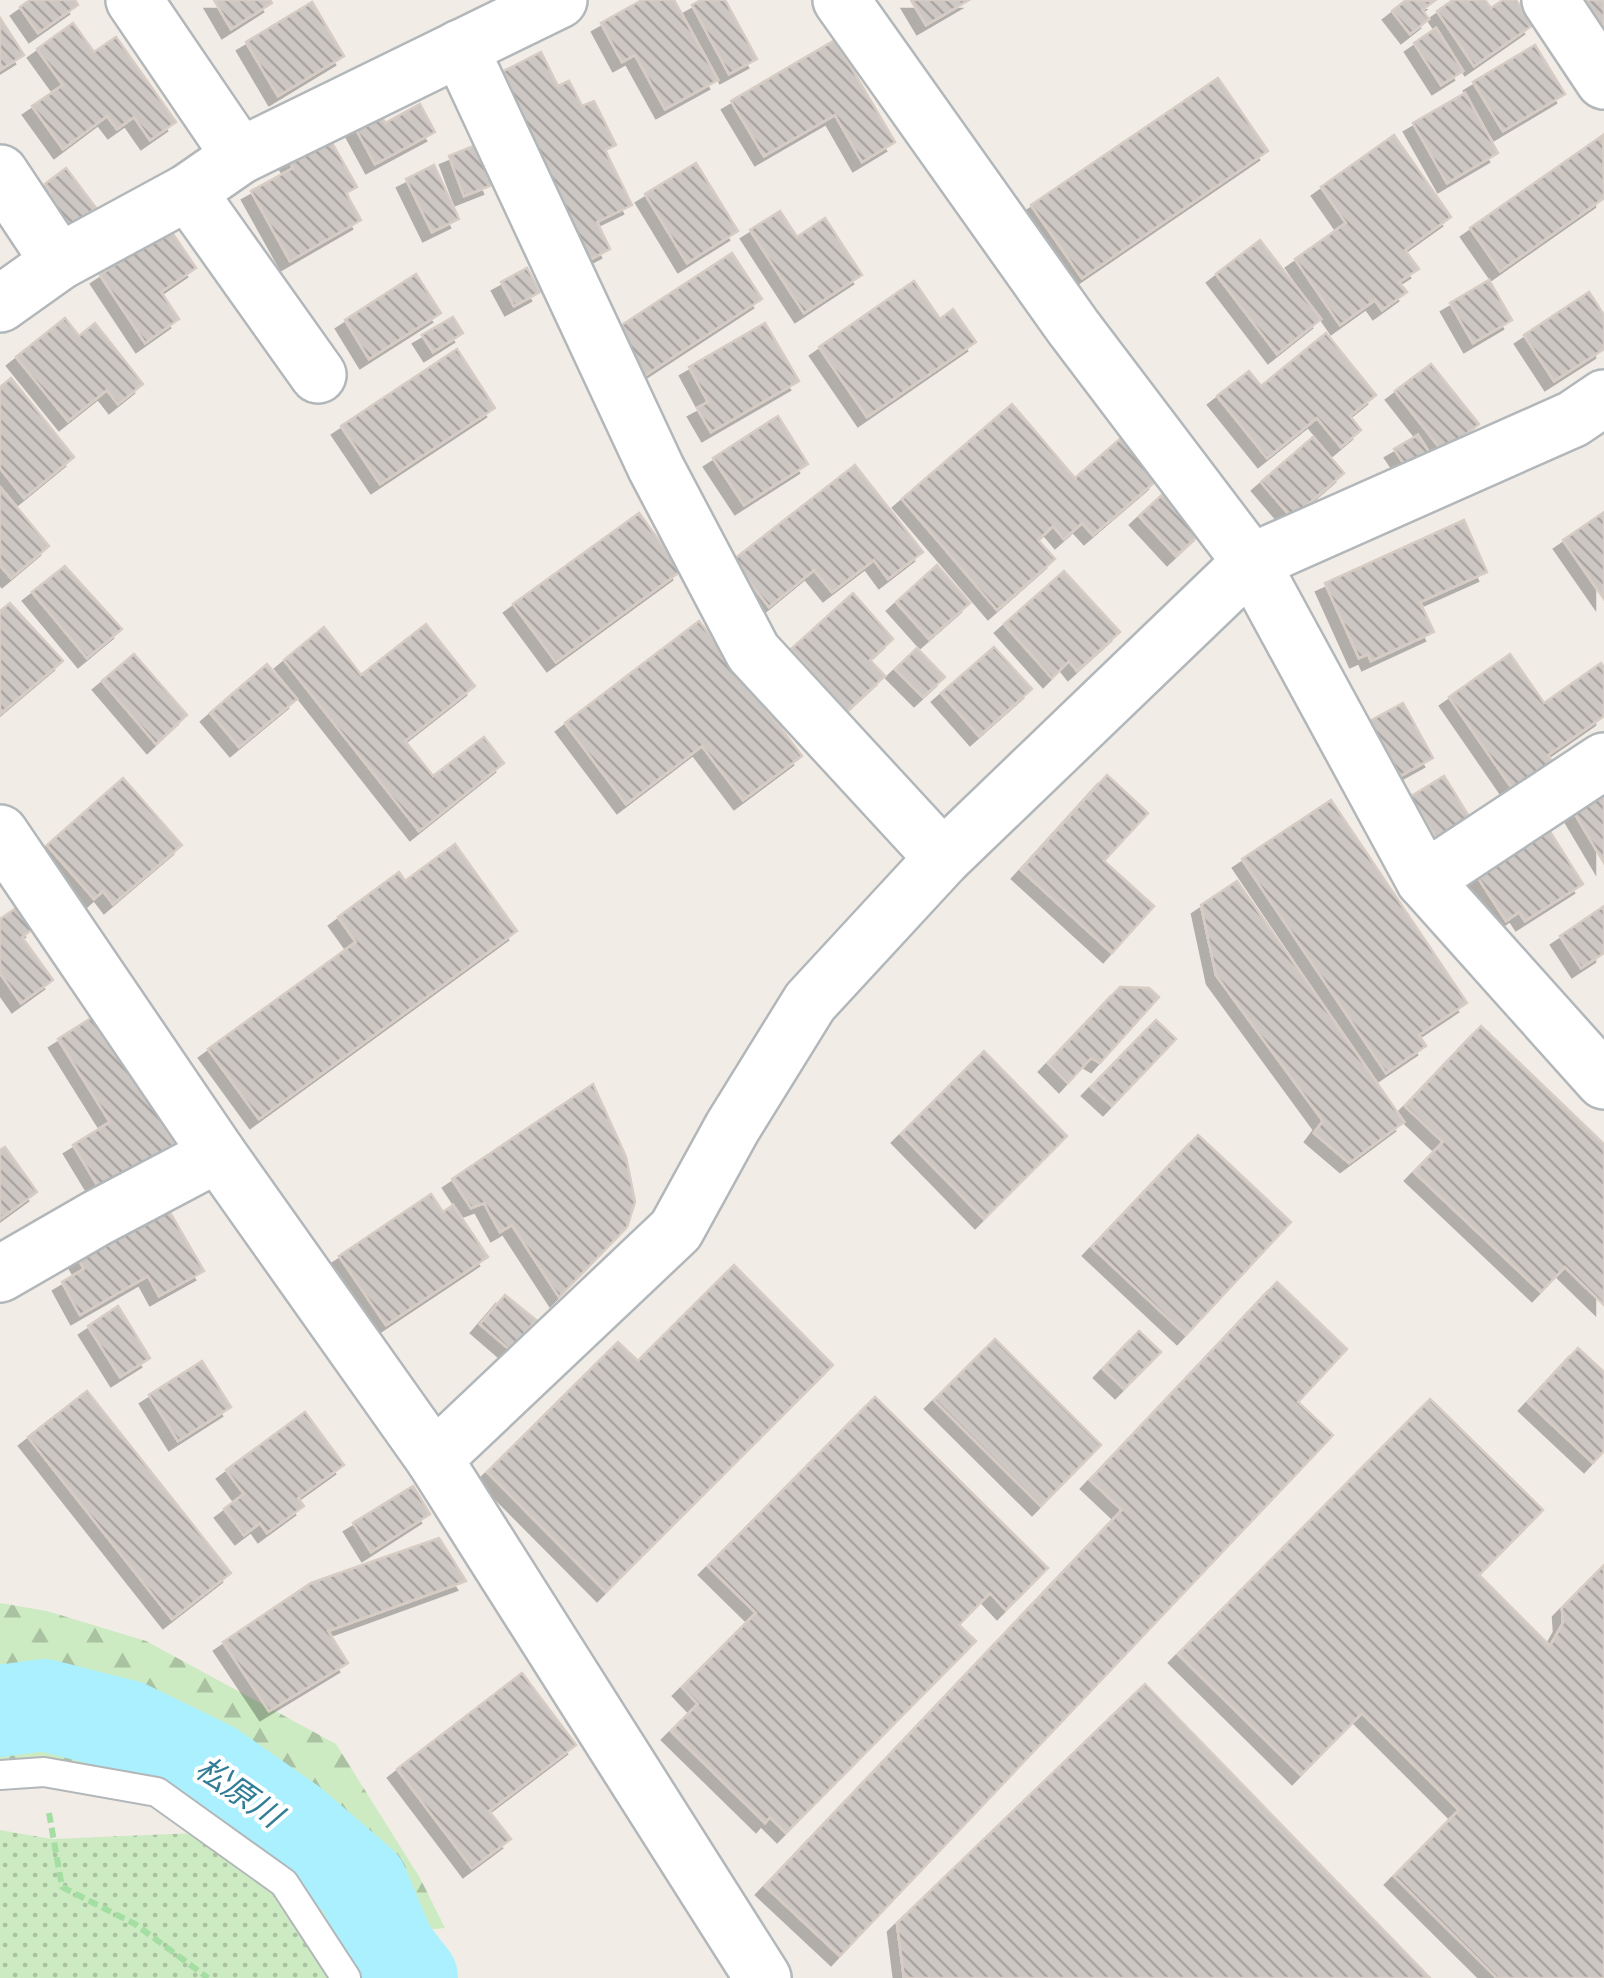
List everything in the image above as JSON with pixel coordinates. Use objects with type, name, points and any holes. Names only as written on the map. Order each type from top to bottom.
[{"type":"street","points":[[134,0],[240,156]]},
{"type":"street","points":[[0,304],[59,262],[188,192],[240,156],[559,0]]},
{"type":"street","points":[[841,0],[1073,327],[1251,562],[1424,880],[1604,1082]]},
{"type":"street","points":[[1550,0],[1604,80]]},
{"type":"street","points":[[460,48],[656,468],[753,652],[943,858]]},
{"type":"street","points":[[0,172],[59,262]]},
{"type":"street","points":[[188,192],[318,375]]},
{"type":"street","points":[[434,1459],[676,1230],[732,1128],[810,1002],[943,858],[1251,562],[1573,419],[1604,398]]},
{"type":"street","points":[[1424,880],[1604,761]]},
{"type":"street","points":[[0,833],[218,1154],[434,1459],[763,1978]]},
{"type":"street","points":[[0,1274],[218,1154]]},
{"type":"lane","points":[[0,1775],[44,1772],[157,1792],[284,1883],[346,1978]]},
{"type":"path","points":[[44,1772],[62,1888],[135,1924],[208,1978]]},
{"type":"green space","points":[[0,1603],[47,1611],[146,1641],[336,1744],[420,1878],[445,1928],[383,1934],[211,1767],[0,1768]]},
{"type":"green space","points":[[0,1830],[52,1839],[196,1833],[343,1917],[372,1978],[0,1978]]},
{"type":"building","points":[[30,0],[75,0],[78,5],[38,33],[20,7]]},
{"type":"building","points":[[214,0],[270,0],[272,3],[231,29]]},
{"type":"building","points":[[642,0],[674,0],[718,80],[665,109],[635,55],[622,62],[601,23]]},
{"type":"building","points":[[701,0],[725,0],[757,59],[729,74],[692,5]]},
{"type":"building","points":[[911,0],[969,0],[926,25]]},
{"type":"building","points":[[1406,0],[1434,1],[1422,10],[1429,19],[1410,34],[1392,11]]},
{"type":"building","points":[[1453,0],[1485,0],[1491,8],[1503,0],[1516,0],[1533,25],[1474,66],[1437,11]]},
{"type":"building","points":[[1579,0],[1604,0],[1604,34]]},
{"type":"building","points":[[312,2],[344,56],[278,96],[246,42]]},
{"type":"building","points":[[0,18],[24,55],[0,70]]},
{"type":"building","points":[[73,23],[94,52],[116,37],[176,122],[150,140],[134,117],[117,129],[107,116],[63,149],[32,106],[63,85],[37,49]]},
{"type":"building","points":[[1436,28],[1463,71],[1441,85],[1414,43]]},
{"type":"building","points":[[835,40],[895,142],[862,162],[835,115],[764,156],[731,101]]},
{"type":"building","points":[[1535,45],[1565,94],[1503,131],[1473,82]]},
{"type":"building","points":[[541,52],[558,86],[569,81],[582,106],[594,101],[616,145],[605,150],[632,205],[597,222],[610,249],[574,268],[482,82]]},
{"type":"building","points":[[1218,78],[1268,151],[1082,278],[1031,205]]},
{"type":"building","points":[[1465,93],[1498,153],[1447,183],[1413,123]]},
{"type":"building","points":[[420,104],[435,132],[375,164],[351,120],[376,105],[385,123]]},
{"type":"building","points":[[1394,135],[1451,217],[1405,250],[1419,269],[1399,282],[1407,292],[1382,310],[1375,300],[1340,325],[1295,259],[1346,223],[1321,187]]},
{"type":"building","points":[[1603,135],[1604,198],[1500,271],[1470,228]]},
{"type":"building","points":[[330,139],[357,187],[346,193],[361,220],[290,261],[251,191],[293,168],[284,151]]},
{"type":"building","points":[[476,145],[492,185],[464,196],[449,156]]},
{"type":"building","points":[[696,163],[738,231],[687,263],[645,194]]},
{"type":"building","points":[[434,165],[459,219],[432,232],[406,179]]},
{"type":"building","points":[[66,168],[96,208],[61,234],[38,202],[51,192],[45,184]]},
{"type":"building","points":[[780,211],[797,237],[825,218],[862,275],[804,313],[750,230]]},
{"type":"building","points":[[169,228],[196,268],[161,292],[179,319],[145,343],[100,275]]},
{"type":"building","points":[[1260,240],[1321,319],[1277,354],[1216,274]]},
{"type":"building","points":[[732,253],[762,299],[644,376],[614,330]]},
{"type":"building","points":[[527,268],[540,292],[514,306],[501,282]]},
{"type":"building","points":[[416,274],[441,313],[369,359],[345,320]]},
{"type":"building","points":[[1489,280],[1512,320],[1473,343],[1450,303]]},
{"type":"building","points":[[914,281],[940,319],[953,309],[976,342],[867,417],[819,347]]},
{"type":"building","points":[[1589,292],[1604,315],[1604,349],[1554,381],[1524,335]]},
{"type":"building","points":[[453,317],[463,333],[433,352],[422,335]]},
{"type":"building","points":[[65,318],[79,336],[95,323],[143,384],[118,404],[107,390],[68,421],[16,357]]},
{"type":"building","points":[[765,323],[799,381],[711,432],[697,408],[708,402],[689,367]]},
{"type":"building","points":[[1326,333],[1376,395],[1350,416],[1361,430],[1341,447],[1317,418],[1267,458],[1217,396],[1249,371],[1261,386]]},
{"type":"building","points":[[457,349],[495,408],[380,484],[341,426]]},
{"type":"building","points":[[1431,364],[1479,424],[1443,452],[1395,391]]},
{"type":"building","points":[[11,378],[74,457],[24,498],[0,468],[0,387]]},
{"type":"building","points":[[1012,404],[1075,478],[1121,438],[1157,480],[1093,535],[1082,523],[1064,539],[1053,526],[1038,540],[1055,559],[997,610],[902,499]]},
{"type":"building","points":[[778,416],[808,464],[744,505],[713,458]]},
{"type":"building","points":[[1418,435],[1437,465],[1415,480],[1394,449]]},
{"type":"building","points":[[1313,437],[1344,473],[1292,518],[1261,482]]},
{"type":"building","points":[[855,465],[923,552],[888,579],[874,560],[832,592],[814,570],[769,607],[733,560]]},
{"type":"building","points":[[0,487],[49,546],[11,578],[0,565]]},
{"type":"building","points":[[1165,492],[1202,532],[1176,556],[1139,516]]},
{"type":"building","points":[[1604,512],[1604,599],[1563,540]]},
{"type":"building","points":[[639,513],[681,571],[556,662],[513,604]]},
{"type":"building","points":[[1464,520],[1487,572],[1420,602],[1434,632],[1371,661],[1368,654],[1359,658],[1325,583]]},
{"type":"building","points":[[937,565],[970,603],[929,639],[896,602]]},
{"type":"building","points":[[65,566],[122,629],[87,658],[32,592]]},
{"type":"building","points":[[1064,571],[1120,632],[1077,671],[1069,661],[1052,678],[1004,624]]},
{"type":"building","points":[[853,593],[893,639],[870,660],[885,676],[845,713],[798,678],[808,669],[791,649]]},
{"type":"building","points":[[10,603],[63,661],[0,714],[0,611]]},
{"type":"building","points":[[699,621],[802,756],[743,800],[702,746],[626,804],[565,723]]},
{"type":"building","points":[[426,624],[475,686],[405,741],[433,776],[484,737],[504,763],[419,831],[284,660],[324,627],[361,675]]},
{"type":"building","points":[[994,647],[1032,689],[979,736],[941,693]]},
{"type":"building","points":[[917,648],[945,677],[923,697],[895,669]]},
{"type":"building","points":[[134,654],[187,715],[156,744],[102,681]]},
{"type":"building","points":[[1510,654],[1544,703],[1601,663],[1604,667],[1604,716],[1548,755],[1555,767],[1516,794],[1449,697]]},
{"type":"building","points":[[267,664],[297,699],[239,747],[210,713]]},
{"type":"building","points":[[1403,703],[1433,758],[1400,776],[1370,721]]},
{"type":"building","points":[[1107,775],[1148,813],[1104,861],[1154,906],[1112,953],[1021,870]]},
{"type":"building","points":[[1444,776],[1475,826],[1442,846],[1410,797]]},
{"type":"building","points":[[123,778],[182,845],[113,904],[103,891],[94,899],[47,845]]},
{"type":"building","points":[[1604,783],[1604,863],[1569,804]]},
{"type":"building","points":[[1331,800],[1467,1003],[1419,1035],[1426,1046],[1386,1073],[1242,859]]},
{"type":"building","points":[[1549,830],[1583,884],[1525,921],[1519,912],[1506,921],[1477,876]]},
{"type":"building","points":[[455,844],[517,931],[259,1119],[208,1049],[356,942],[338,917],[399,872],[405,881]]},
{"type":"building","points":[[1237,881],[1404,1122],[1349,1163],[1314,1133],[1323,1121],[1216,975],[1201,905]]},
{"type":"building","points":[[19,906],[34,928],[22,937],[53,980],[21,1003],[0,973],[0,919]]},
{"type":"building","points":[[1604,906],[1604,953],[1581,968],[1560,936]]},
{"type":"building","points":[[1120,987],[1149,988],[1159,997],[1100,1063],[1091,1058],[1068,1083],[1048,1063]]},
{"type":"building","points":[[96,1015],[176,1143],[101,1191],[73,1145],[110,1122],[58,1039]]},
{"type":"building","points":[[1156,1020],[1176,1039],[1112,1106],[1091,1087]]},
{"type":"building","points":[[1481,1026],[1604,1144],[1604,1305],[1565,1267],[1541,1292],[1414,1172],[1443,1142],[1405,1106]]},
{"type":"building","points":[[984,1051],[1067,1136],[984,1219],[901,1134]]},
{"type":"building","points":[[593,1084],[626,1157],[635,1202],[627,1227],[559,1297],[512,1225],[500,1232],[484,1203],[471,1208],[452,1179]]},
{"type":"building","points":[[1198,1135],[1291,1222],[1186,1335],[1092,1247]]},
{"type":"building","points":[[5,1147],[37,1192],[0,1219],[0,1150]]},
{"type":"building","points":[[431,1194],[443,1212],[453,1205],[488,1257],[386,1325],[339,1256]]},
{"type":"building","points":[[165,1204],[204,1271],[159,1296],[148,1276],[80,1315],[62,1282],[84,1269],[76,1255]]},
{"type":"building","points":[[734,1265],[833,1365],[606,1592],[487,1472],[618,1342],[638,1361]]},
{"type":"building","points":[[1277,1282],[1347,1349],[1298,1402],[1333,1435],[840,1956],[765,1886],[1122,1510],[1090,1480]]},
{"type":"building","points":[[505,1295],[536,1320],[510,1350],[480,1324]]},
{"type":"building","points":[[118,1306],[150,1358],[120,1377],[88,1326]]},
{"type":"building","points":[[1139,1331],[1161,1352],[1124,1389],[1103,1369]]},
{"type":"building","points":[[995,1339],[1101,1445],[1041,1506],[934,1400]]},
{"type":"building","points":[[1578,1348],[1604,1372],[1604,1451],[1593,1463],[1528,1402]]},
{"type":"building","points":[[202,1361],[231,1407],[178,1441],[149,1395]]},
{"type":"building","points":[[87,1391],[231,1573],[172,1619],[28,1437]]},
{"type":"building","points":[[875,1397],[1048,1568],[1006,1610],[990,1593],[959,1625],[976,1641],[786,1833],[770,1817],[765,1823],[671,1731],[698,1704],[682,1687],[756,1613],[708,1566]]},
{"type":"building","points":[[1430,1399],[1543,1510],[1479,1575],[1550,1646],[1563,1623],[1562,1608],[1604,1565],[1604,1978],[1497,1978],[1394,1876],[1459,1810],[1362,1713],[1301,1775],[1178,1654]]},
{"type":"building","points":[[305,1412],[344,1465],[298,1498],[304,1506],[267,1533],[260,1523],[244,1535],[224,1509],[244,1494],[226,1470]]},
{"type":"building","points":[[413,1486],[430,1514],[371,1552],[353,1523]]},
{"type":"building","points":[[439,1538],[466,1581],[328,1631],[348,1663],[269,1711],[223,1642],[311,1583]]},
{"type":"building","points":[[522,1673],[576,1745],[489,1811],[511,1839],[472,1868],[397,1769]]},
{"type":"building","points":[[1145,1684],[1430,1978],[904,1978],[897,1923]]},
{"type":"waterway","name":"松原川","points":[[0,1711],[44,1705],[127,1726],[211,1767],[291,1823],[362,1884],[390,1950],[412,1978]]}]
